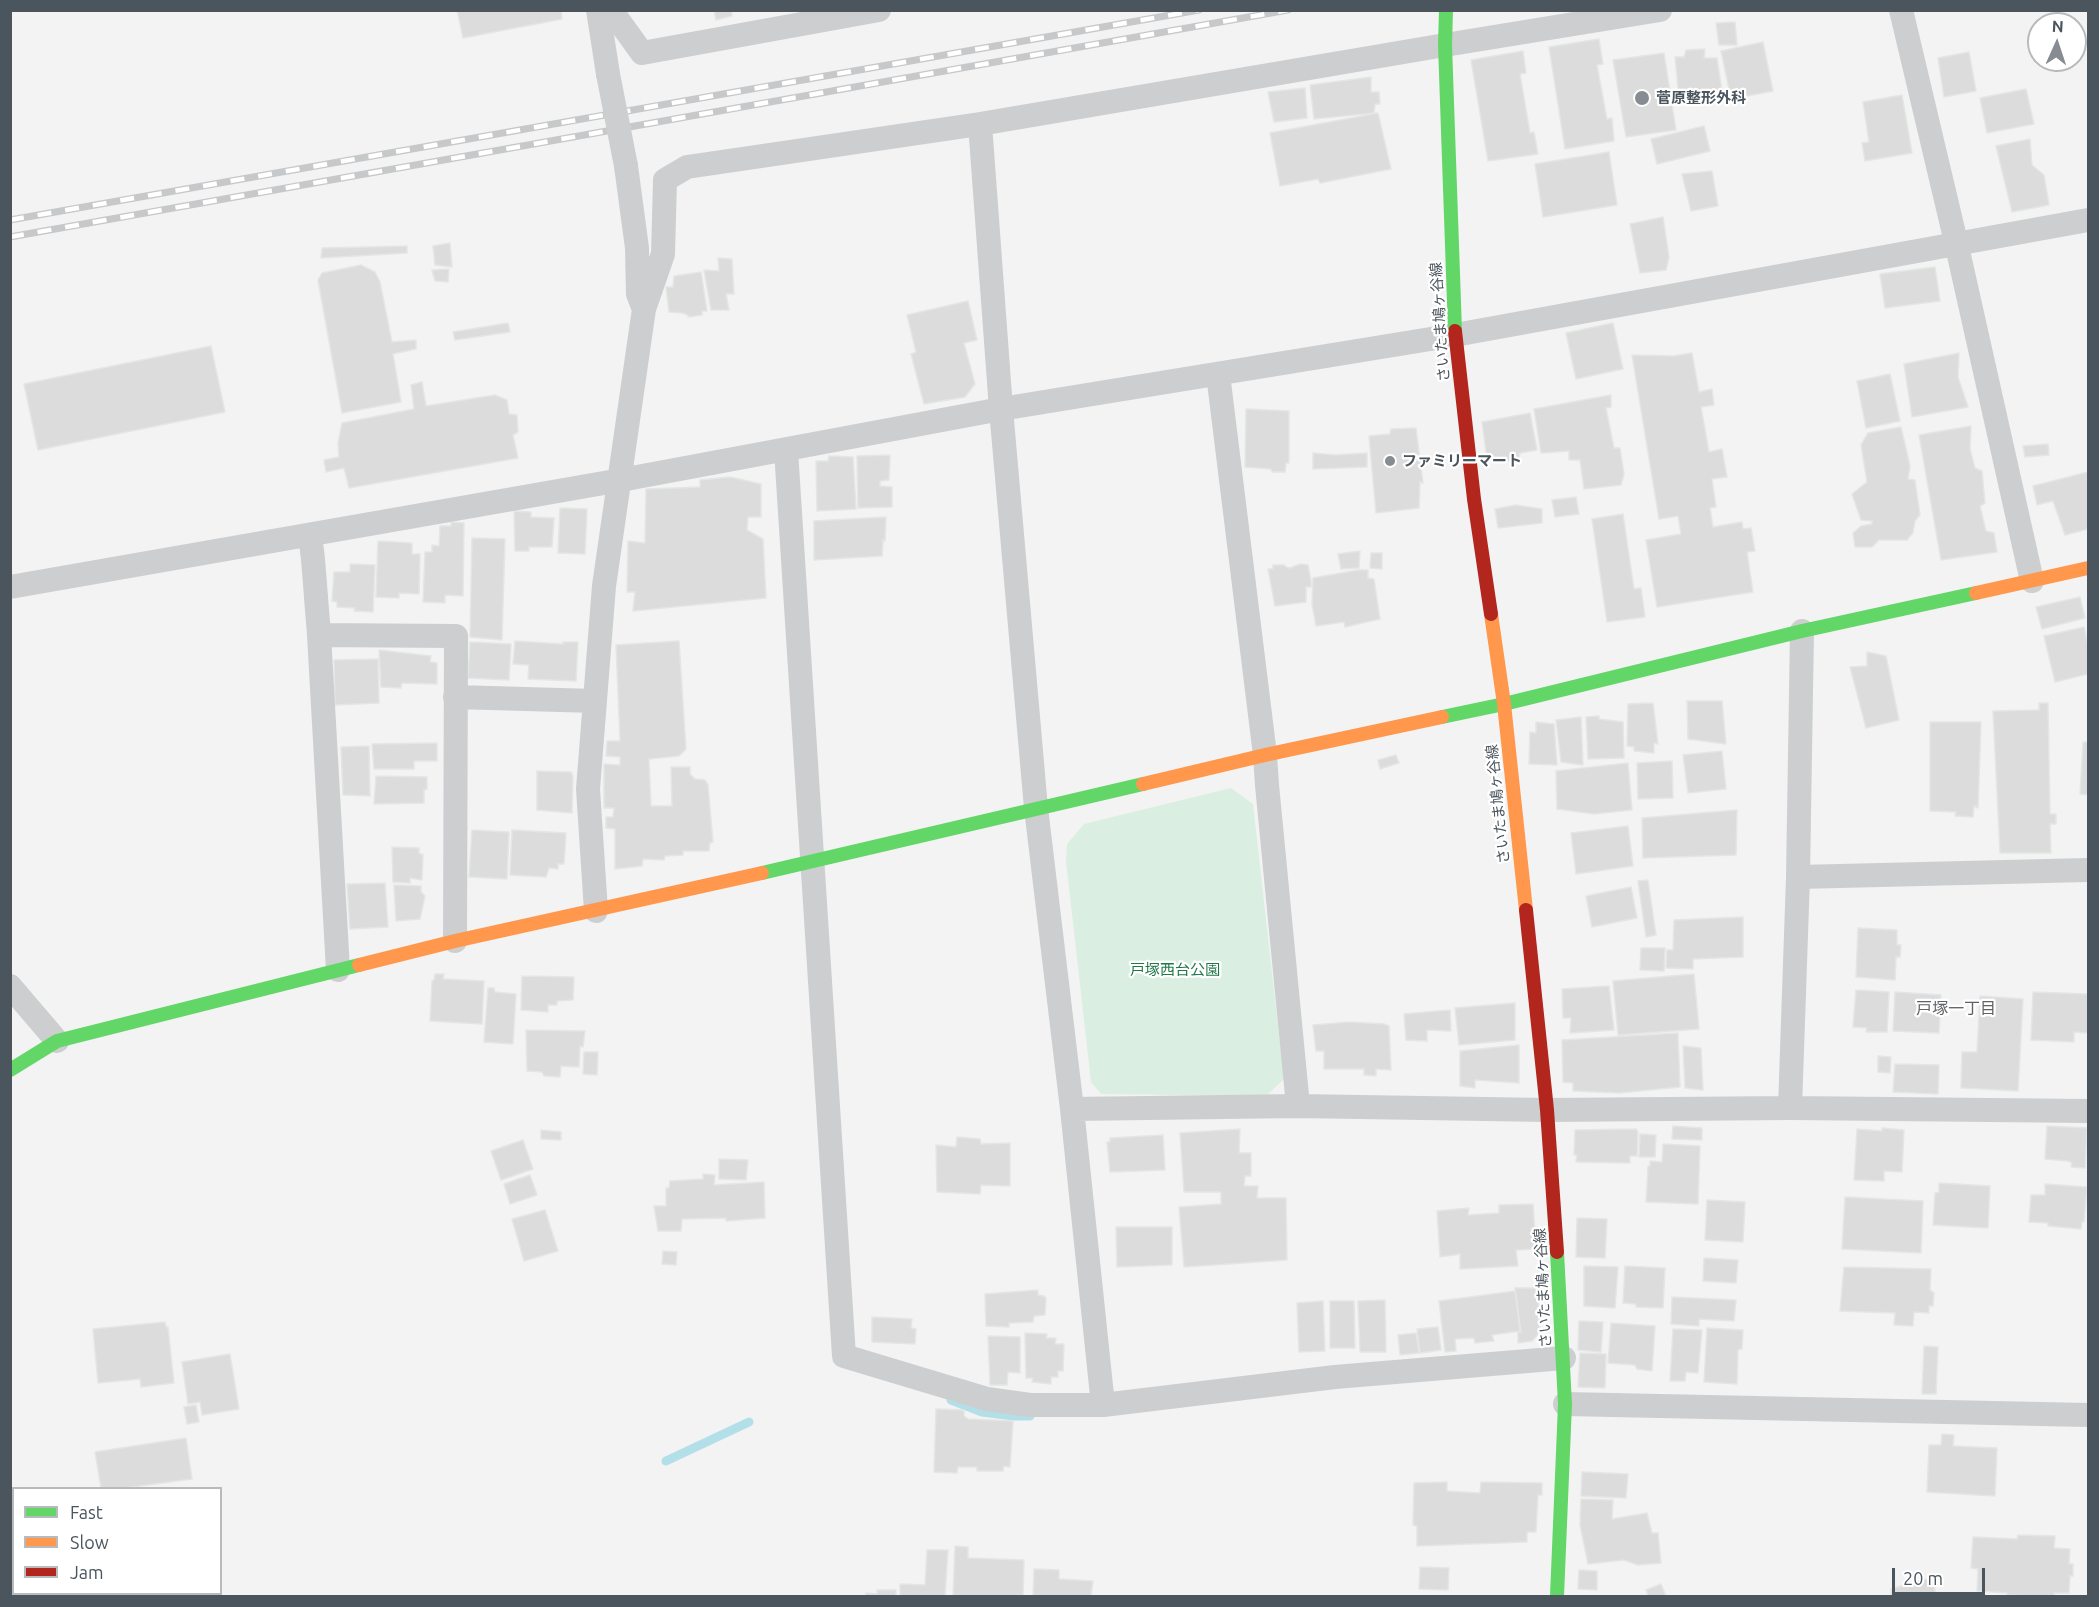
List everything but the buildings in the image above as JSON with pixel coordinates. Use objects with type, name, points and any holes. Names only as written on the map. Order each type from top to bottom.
[{"type":"street","points":[[598,10],[626,166],[637,248],[638,294],[644,309]]},
{"type":"street","points":[[611,10],[642,53],[879,10]]},
{"type":"street","name":"さいたま鳩ヶ谷線","points":[[1446,10],[1455,335],[1474,499],[1504,704],[1547,1110],[1564,1358],[1565,1404],[1557,1596]]},
{"type":"street","points":[[596,911],[588,789],[604,586],[644,309],[663,255],[665,180],[687,167],[980,123],[1445,35],[1660,10]]},
{"type":"street","points":[[1901,10],[1956,242],[2031,581]]},
{"type":"street","points":[[980,123],[1036,808],[1072,1109],[1103,1404]]},
{"type":"street","points":[[10,587],[621,480],[1002,410],[1455,335],[1956,242],[2088,220]]},
{"type":"street","points":[[1218,374],[1265,754],[1298,1106]]},
{"type":"street","points":[[786,450],[844,1356],[987,1399],[1030,1405],[1103,1404],[1335,1377],[1564,1358]]},
{"type":"street","points":[[309,535],[319,635],[338,970]]},
{"type":"street","points":[[10,1070],[57,1041],[454,941],[812,862],[1265,754],[1504,704],[1802,632],[2088,568]]},
{"type":"street","points":[[1790,1108],[1798,878],[1802,632]]},
{"type":"street","points":[[319,635],[456,636],[454,941]]},
{"type":"street","points":[[455,697],[595,701]]},
{"type":"street","points":[[1798,878],[2088,870]]},
{"type":"street","points":[[10,986],[57,1041]]},
{"type":"street","points":[[1072,1109],[1298,1106],[1547,1110],[1790,1108],[2088,1112]]},
{"type":"street","points":[[1565,1404],[2088,1415]]},
{"type":"green space","name":"戸塚西台公園","points":[[1231,788],[1253,804],[1284,1079],[1266,1096],[1101,1094],[1091,1082],[1066,861],[1067,844],[1084,824]]},
{"type":"waterway","points":[[951,1400],[982,1412],[1030,1416]]},
{"type":"waterway","points":[[666,1461],[749,1422]]},
{"type":"railway","points":[[10,220],[1199,10]]},
{"type":"railway","points":[[10,237],[1288,10]]},
{"type":"traffic: fast","points":[[1446,10],[1445,45],[1455,331]]},
{"type":"traffic: fast","points":[[1442,717],[1802,631],[1976,593]]},
{"type":"traffic: fast","points":[[762,873],[1143,784]]},
{"type":"traffic: fast","points":[[10,1070],[57,1041],[359,965]]},
{"type":"traffic: fast","points":[[1557,1252],[1565,1404],[1557,1596]]},
{"type":"traffic: slow","points":[[1976,593],[2088,568]]},
{"type":"traffic: slow","points":[[1491,614],[1504,704],[1526,910]]},
{"type":"traffic: slow","points":[[1143,784],[1442,717]]},
{"type":"traffic: slow","points":[[359,965],[455,941],[762,873]]},
{"type":"traffic: jam","points":[[1455,331],[1474,499],[1491,614]]},
{"type":"traffic: jam","points":[[1526,910],[1547,1110],[1557,1252]]},
{"type":"place","name":"菅原整形外科","points":[[1642,98]]},
{"type":"place","name":"ファミリーマート","points":[[1390,461]]},
{"type":"district","name":"戸塚一丁目","points":[[1956,1009]]}]
